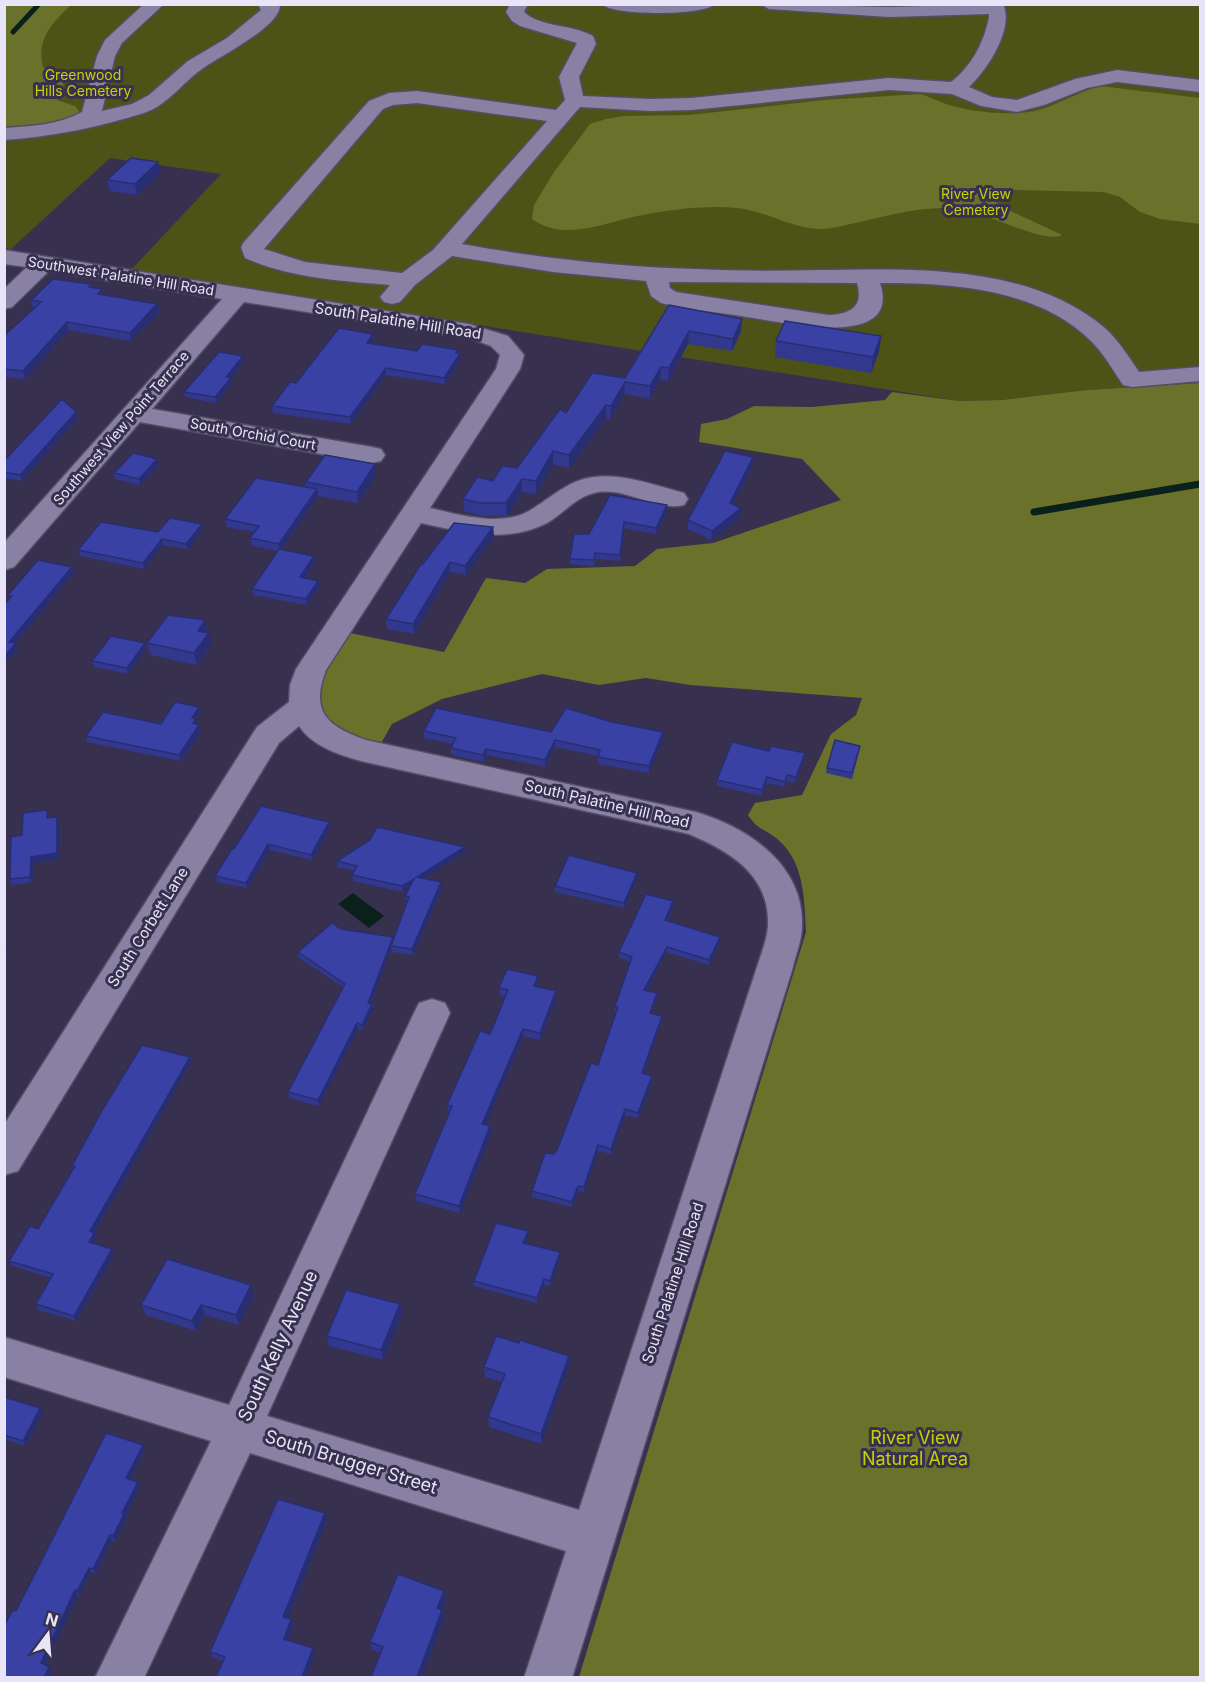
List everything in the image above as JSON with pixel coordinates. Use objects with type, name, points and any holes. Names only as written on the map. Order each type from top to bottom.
[{"type":"street","points":[[73,125],[89,116],[94,110],[106,56],[114,40],[155,4]]},
{"type":"street","points":[[4,134],[38,132],[139,108],[156,99],[195,64],[234,42],[260,21],[270,12],[271,7],[267,4]]},
{"type":"street","points":[[519,4],[515,12],[521,20],[570,32],[586,40],[585,48],[569,77],[574,101]]},
{"type":"street","points":[[611,4],[668,8],[706,4]]},
{"type":"street","points":[[769,4],[889,12],[995,6],[998,18],[986,56],[970,76],[955,88]]},
{"type":"street","points":[[574,101],[650,105],[691,104],[890,84],[955,88],[988,102],[1009,106],[1037,101],[1082,83],[1117,76],[1178,82],[1200,87]]},
{"type":"street","points":[[407,280],[281,263],[253,253],[252,247],[376,105],[389,99],[417,97],[560,117]]},
{"type":"street","points":[[376,317],[407,280],[434,261],[447,248],[574,101]]},
{"type":"street","points":[[447,248],[551,266],[656,275],[948,278],[1012,290],[1047,302],[1085,325],[1112,349],[1132,380],[1200,374]]},
{"type":"street","name":"Southwest Palatine Hill Road","points":[[4,257],[238,295]]},
{"type":"street","points":[[4,302],[44,263]]},
{"type":"street","points":[[656,275],[659,291],[669,298],[829,322],[851,319],[869,308],[872,299],[866,276]]},
{"type":"street","name":"South Palatine Hill Road","points":[[238,295],[480,334],[502,342],[512,356],[508,369],[311,669],[306,680],[303,706],[308,717],[320,731],[338,742],[361,750],[659,814],[717,832],[755,855],[763,863],[779,889],[785,925],[775,967],[548,1677]]},
{"type":"street","name":"Southwest View Point Terrace","points":[[4,561],[238,295]]},
{"type":"street","name":"South Orchid Court","points":[[134,413],[372,455]]},
{"type":"street","points":[[414,513],[487,526],[515,525],[530,521],[581,489],[596,484],[675,499]]},
{"type":"street","name":"South Corbett Lane","points":[[4,1159],[268,735],[303,706]]},
{"type":"street","name":"South Kelly Avenue","points":[[119,1677],[240,1428],[432,1013]]},
{"type":"street","name":"South Brugger Street","points":[[4,1357],[593,1536]]},
{"type":"green space","name":"River View Cemetery","points":[[4,5],[1200,5],[1200,383],[1087,390],[1002,400],[959,401],[131,270],[221,174],[110,158],[11,249],[5,248]]},
{"type":"green space","points":[[5,5],[71,5],[47,32],[41,57],[43,67],[61,76],[64,91],[57,100],[75,106],[79,111],[70,120],[5,131]]},
{"type":"green space","points":[[1100,86],[1200,98],[1200,224],[1160,219],[1140,212],[1120,197],[1104,192],[1014,190],[1000,193],[993,199],[1000,206],[1062,235],[1044,236],[967,210],[953,208],[911,211],[824,229],[801,227],[748,210],[725,207],[661,212],[571,230],[544,226],[532,219],[534,205],[554,172],[590,124],[606,119],[623,116],[689,115],[824,100],[920,94],[951,106],[990,112],[1017,113],[1039,110]]},
{"type":"green space","name":"River View Natural Area","points":[[1200,383],[1200,1677],[579,1677],[806,932],[801,881],[793,858],[786,847],[758,826],[748,815],[755,803],[802,795],[831,734],[856,715],[862,698],[690,685],[646,678],[599,685],[542,674],[442,699],[392,724],[379,747],[331,727],[317,706],[329,667],[350,633],[444,652],[486,578],[525,583],[547,569],[635,566],[657,549],[713,543],[841,500],[802,459],[699,442],[701,424],[727,419],[754,406],[812,407],[885,400],[892,392],[959,401],[1002,400],[1087,390]]},
{"type":"shaded area","points":[[353,893],[384,916],[369,928],[338,904]]},
{"type":"building","points":[[131,158],[158,162],[135,184],[107,180]]},
{"type":"building","points":[[53,279],[91,284],[89,287],[102,289],[98,294],[157,304],[130,333],[67,322],[23,371],[4,369],[4,336],[41,302],[31,300]]},
{"type":"building","points":[[669,305],[742,319],[733,339],[689,331],[669,368],[661,367],[650,386],[625,382],[611,406],[606,405],[569,455],[553,451],[536,481],[522,479],[506,503],[480,503],[463,499],[477,477],[493,481],[502,466],[517,468],[560,409],[566,413],[592,373],[625,378]]},
{"type":"building","points":[[785,321],[881,336],[873,357],[776,341]]},
{"type":"building","points":[[339,328],[373,334],[367,343],[417,351],[422,344],[458,350],[456,353],[460,354],[444,378],[386,368],[350,417],[272,406],[290,382],[296,383]]},
{"type":"building","points":[[219,352],[243,356],[226,377],[231,378],[215,397],[184,392]]},
{"type":"building","points":[[62,399],[76,412],[20,475],[4,472],[4,461]]},
{"type":"building","points":[[725,451],[753,457],[730,503],[741,508],[712,531],[688,520]]},
{"type":"building","points":[[133,453],[157,459],[139,479],[114,473]]},
{"type":"building","points":[[325,455],[375,464],[357,492],[306,482]]},
{"type":"building","points":[[256,478],[317,489],[279,544],[250,538],[259,526],[225,519]]},
{"type":"building","points":[[610,495],[667,505],[656,528],[624,522],[620,555],[595,553],[594,560],[570,559],[574,534],[589,534]]},
{"type":"building","points":[[170,518],[202,524],[186,544],[162,539],[143,563],[78,550],[101,522],[158,532]]},
{"type":"building","points":[[454,523],[493,527],[465,566],[450,562],[413,624],[386,619],[421,564]]},
{"type":"building","points":[[279,549],[314,556],[300,577],[318,581],[306,599],[252,589]]},
{"type":"building","points":[[38,560],[72,567],[9,642],[16,643],[4,657],[4,605],[12,596],[8,595]]},
{"type":"building","points":[[168,615],[205,620],[198,631],[209,633],[194,653],[147,643]]},
{"type":"building","points":[[111,636],[145,643],[127,668],[92,661]]},
{"type":"building","points":[[175,702],[199,707],[192,718],[196,718],[193,723],[199,725],[179,755],[86,736],[103,712],[161,724]]},
{"type":"building","points":[[436,708],[551,732],[566,708],[612,722],[663,732],[649,766],[598,757],[600,750],[555,740],[545,760],[486,749],[483,755],[451,748],[456,738],[424,731]]},
{"type":"building","points":[[835,740],[860,746],[852,773],[827,768]]},
{"type":"building","points":[[732,742],[769,751],[771,746],[805,753],[796,777],[787,775],[785,782],[767,777],[762,790],[717,780]]},
{"type":"building","points":[[261,806],[329,822],[311,855],[268,844],[246,883],[215,876],[234,849]]},
{"type":"building","points":[[47,810],[47,818],[57,817],[57,853],[31,857],[30,877],[10,879],[11,837],[22,835],[23,813]]},
{"type":"building","points":[[377,827],[465,847],[417,877],[441,882],[412,949],[391,946],[409,897],[405,896],[414,879],[402,886],[352,875],[357,866],[337,861],[370,840]]},
{"type":"building","points":[[569,855],[637,873],[624,903],[555,886]]},
{"type":"building","points":[[646,894],[673,901],[665,920],[720,937],[709,960],[667,947],[644,990],[657,993],[650,1013],[662,1016],[642,1073],[652,1076],[638,1113],[625,1109],[611,1149],[598,1145],[584,1187],[578,1186],[572,1202],[532,1191],[545,1153],[554,1154],[557,1150],[591,1063],[598,1065],[632,957],[619,952]]},
{"type":"building","points":[[332,923],[341,929],[393,937],[368,1003],[372,1004],[362,1025],[357,1023],[318,1100],[288,1092],[345,984],[298,952]]},
{"type":"building","points":[[507,969],[538,976],[534,986],[556,991],[540,1033],[523,1029],[482,1124],[490,1126],[459,1206],[415,1194],[452,1106],[447,1105],[480,1031],[490,1034],[508,990],[499,988]]},
{"type":"building","points":[[142,1045],[190,1057],[90,1231],[94,1233],[89,1242],[112,1249],[74,1316],[36,1304],[53,1274],[9,1261],[30,1226],[38,1229],[75,1166],[72,1166],[103,1109]]},
{"type":"building","points":[[496,1223],[528,1231],[523,1243],[560,1252],[550,1281],[544,1279],[537,1298],[474,1281]]},
{"type":"building","points":[[167,1259],[251,1285],[236,1315],[201,1305],[192,1321],[141,1305]]},
{"type":"building","points":[[346,1290],[400,1304],[381,1350],[327,1336]]},
{"type":"building","points":[[496,1336],[519,1343],[520,1340],[569,1356],[541,1434],[488,1417],[505,1374],[484,1367]]},
{"type":"building","points":[[4,1397],[40,1408],[23,1441],[4,1435]]},
{"type":"building","points":[[106,1433],[143,1445],[126,1478],[138,1482],[113,1536],[110,1535],[93,1569],[89,1568],[77,1591],[75,1590],[41,1663],[49,1667],[44,1677],[4,1677],[4,1626],[13,1610],[16,1611]]},
{"type":"building","points":[[278,1499],[325,1513],[283,1617],[291,1619],[284,1639],[313,1648],[302,1677],[216,1677],[225,1657],[210,1652]]},
{"type":"building","points":[[398,1574],[444,1591],[437,1608],[442,1610],[417,1677],[371,1677],[383,1647],[370,1642]]},
{"type":"waterway","points":[[13,32],[39,4]]},
{"type":"waterway","points":[[1034,512],[1200,484]]},
{"type":"park label","name":"Greenwood Hills Cemetery","points":[[83,84]]}]
